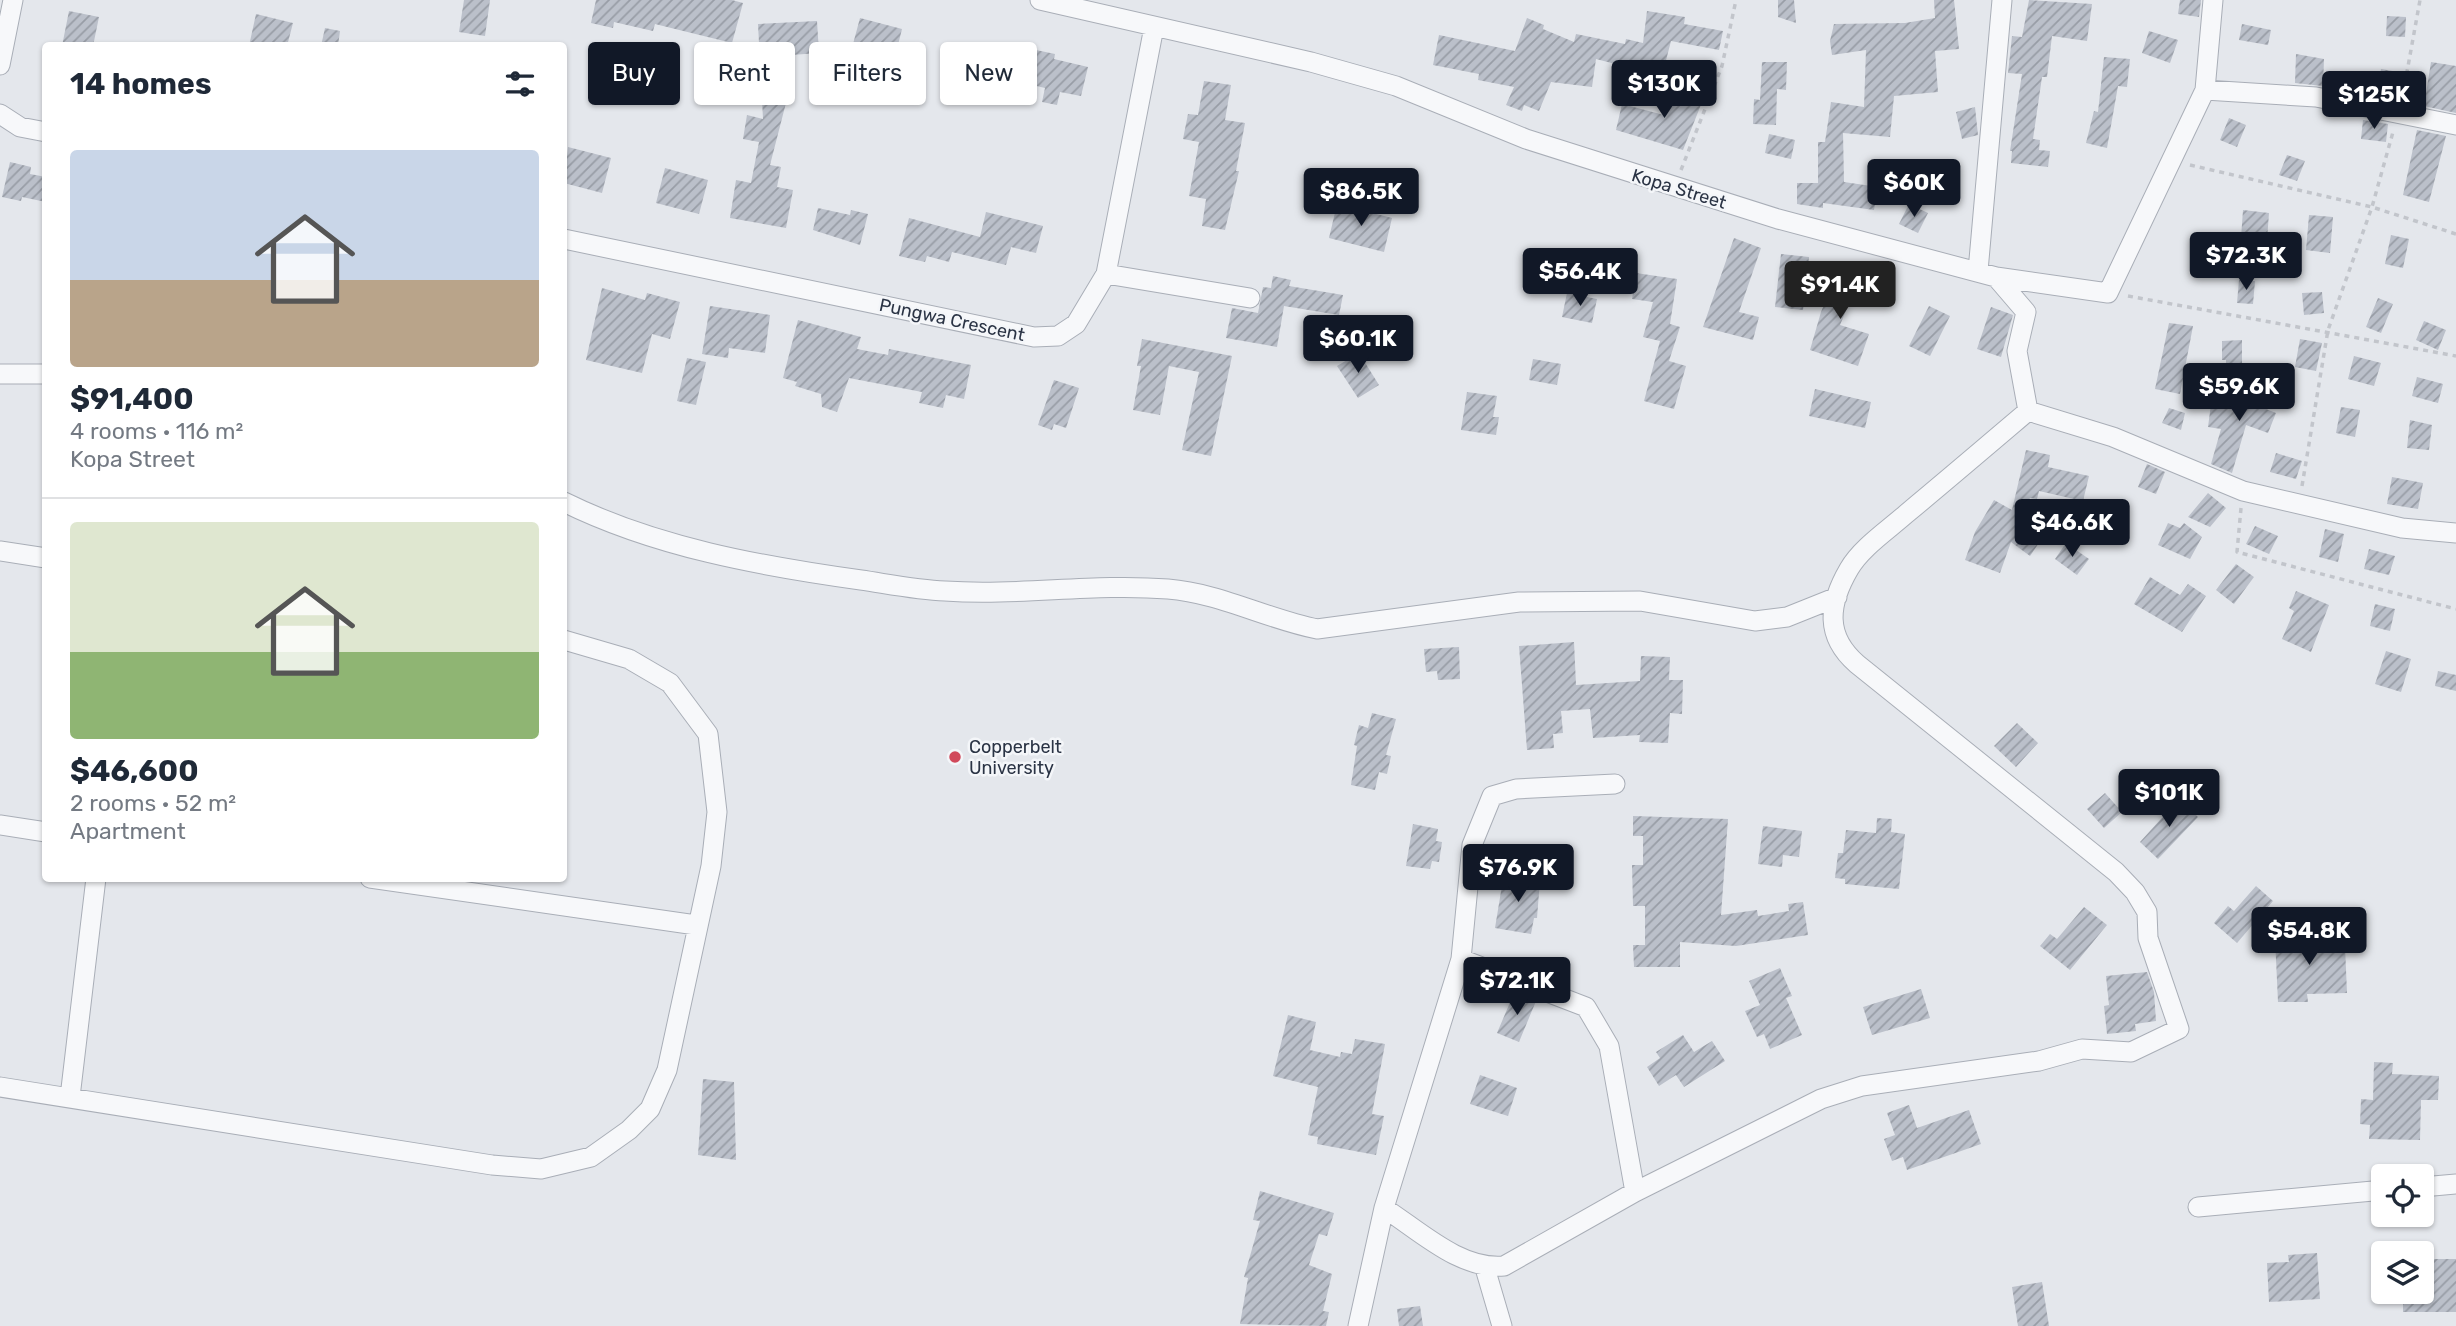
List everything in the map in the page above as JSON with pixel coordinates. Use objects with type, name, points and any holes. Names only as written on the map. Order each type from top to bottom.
[{"type":"street","points":[[0,65],[13,0]]},
{"type":"street","name":"Kopa Street","points":[[1040,0],[1311,62],[1396,86],[1525,139],[1674,188],[1987,274],[2108,293]]},
{"type":"street","points":[[2002,0],[1987,274],[2025,313],[2017,351],[2028,411]]},
{"type":"street","points":[[2108,293],[2205,90],[2213,0]]},
{"type":"street","name":"Pungwa Crescent","points":[[567,240],[1034,337],[1058,335],[1076,324],[1106,274],[1154,27]]},
{"type":"street","points":[[2205,90],[2316,97],[2456,125]]},
{"type":"street","points":[[0,114],[20,127],[42,131]]},
{"type":"street","points":[[1106,274],[1250,298]]},
{"type":"street","points":[[0,374],[42,374]]},
{"type":"street","points":[[2028,411],[2113,437],[2243,491],[2402,528],[2456,533]]},
{"type":"street","points":[[1384,1208],[1468,1263],[1485,1268],[1503,1266],[1635,1192],[1821,1099],[1862,1086],[2039,1061],[2082,1049],[2131,1052],[2179,1029],[2148,938],[2147,912],[2135,892],[2116,872],[1839,648],[1833,626],[1836,597],[1850,567],[1873,542],[2028,411]]},
{"type":"street","points":[[567,503],[635,531],[737,559],[829,575],[945,591],[1169,589],[1206,596],[1286,623],[1317,629],[1519,603],[1640,601],[1755,621],[1787,617],[1836,597]]},
{"type":"street","points":[[0,551],[42,557]]},
{"type":"street","points":[[0,1087],[492,1165],[541,1170],[591,1157],[629,1130],[650,1109],[667,1070],[696,925],[711,866],[717,812],[708,734],[670,683],[629,659],[567,641]]},
{"type":"street","points":[[1358,1326],[1384,1208],[1461,960],[1472,845],[1492,796],[1516,789],[1615,784]]},
{"type":"street","points":[[0,825],[42,830]]},
{"type":"street","points":[[70,1097],[96,882]]},
{"type":"street","points":[[397,882],[696,925]]},
{"type":"street","points":[[1461,960],[1586,1007],[1609,1046],[1635,1192]]},
{"type":"street","points":[[2434,1186],[2456,1184]]},
{"type":"street","points":[[2198,1207],[2371,1191]]},
{"type":"street","points":[[1485,1268],[1502,1326]]},
{"type":"path","points":[[1674,188],[1722,66],[1737,0]]},
{"type":"path","points":[[2299,502],[2328,330],[2372,207],[2400,112],[2420,0]]},
{"type":"path","points":[[2171,160],[2372,207],[2456,234]]},
{"type":"path","points":[[2108,293],[2328,330],[2456,356]]},
{"type":"path","points":[[2243,491],[2236,552],[2456,609]]},
{"type":"building","points":[[464,0],[490,0],[485,36],[459,32]]},
{"type":"building","points":[[596,0],[732,0],[743,3],[732,42],[655,24],[653,31],[614,22],[613,28],[591,23]]},
{"type":"building","points":[[1778,0],[1794,0],[1796,23],[1778,17]]},
{"type":"building","points":[[1934,0],[1954,0],[1959,49],[1935,51],[1938,92],[1894,96],[1890,137],[1843,133],[1844,182],[1878,187],[1874,210],[1823,203],[1823,208],[1797,204],[1797,183],[1818,183],[1818,142],[1825,142],[1831,102],[1864,107],[1866,50],[1832,55],[1830,41],[1834,24],[1905,23],[1935,18]]},
{"type":"building","points":[[2029,0],[2092,4],[2087,41],[2052,36],[2047,77],[2042,77],[2033,139],[2040,140],[2039,150],[2050,151],[2048,167],[2011,163],[2010,151],[2022,74],[2008,73],[2012,36],[2022,37]]},
{"type":"building","points":[[2180,0],[2201,0],[2199,17],[2178,14]]},
{"type":"building","points":[[69,11],[99,17],[94,42],[63,42]]},
{"type":"building","points":[[1647,11],[1685,17],[1684,24],[1723,31],[1719,50],[1671,41],[1662,76],[1596,59],[1592,87],[1551,82],[1539,111],[1524,105],[1522,111],[1506,105],[1514,87],[1478,80],[1479,74],[1433,65],[1439,35],[1515,51],[1527,18],[1544,25],[1543,29],[1574,42],[1576,34],[1625,44],[1626,39],[1643,43]]},
{"type":"building","points":[[256,14],[293,23],[288,42],[250,42]]},
{"type":"building","points":[[2387,16],[2406,17],[2405,37],[2386,36]]},
{"type":"building","points":[[860,18],[902,29],[899,42],[854,42]]},
{"type":"building","points":[[817,21],[818,42],[809,42],[809,54],[795,55],[795,42],[759,42],[758,24]]},
{"type":"building","points":[[2242,24],[2271,30],[2268,45],[2239,40]]},
{"type":"building","points":[[325,28],[340,31],[339,42],[322,42]]},
{"type":"building","points":[[2149,31],[2178,40],[2170,63],[2142,53]]},
{"type":"building","points":[[1037,50],[1055,54],[1054,59],[1088,67],[1081,96],[1060,92],[1057,105],[1042,102],[1045,88],[1037,86]]},
{"type":"building","points":[[2296,54],[2324,59],[2323,86],[2295,83]]},
{"type":"building","points":[[2104,57],[2130,59],[2127,87],[2118,86],[2107,148],[2086,143],[2094,111],[2098,112]]},
{"type":"building","points":[[1762,62],[1787,62],[1786,90],[1777,89],[1776,125],[1753,124],[1754,99],[1760,100]]},
{"type":"building","points":[[2431,62],[2456,66],[2456,113],[2424,106]]},
{"type":"building","points":[[2381,69],[2404,73],[2403,96],[2377,92]]},
{"type":"building","points":[[1204,81],[1231,85],[1225,120],[1245,123],[1236,171],[1239,171],[1225,230],[1202,226],[1206,199],[1189,196],[1199,142],[1183,139],[1188,114],[1198,115]]},
{"type":"building","points":[[1678,85],[1704,97],[1683,150],[1616,130],[1622,104],[1664,115]]},
{"type":"building","points":[[762,105],[785,105],[770,165],[781,167],[777,187],[793,190],[786,228],[730,218],[736,180],[751,183],[759,142],[743,139],[747,115],[763,119]]},
{"type":"building","points":[[1975,107],[1978,135],[1962,139],[1956,112]]},
{"type":"building","points":[[2229,118],[2246,125],[2237,147],[2220,140]]},
{"type":"building","points":[[2363,120],[2388,124],[2386,142],[2361,139]]},
{"type":"building","points":[[2417,130],[2446,136],[2429,202],[2403,195]]},
{"type":"building","points":[[1769,134],[1795,140],[1791,159],[1765,153]]},
{"type":"building","points":[[568,147],[611,158],[602,193],[567,184]]},
{"type":"building","points":[[2287,155],[2305,161],[2297,181],[2279,175]]},
{"type":"building","points":[[10,162],[31,167],[30,174],[42,176],[42,201],[2,197]]},
{"type":"building","points":[[1918,166],[1939,167],[1938,187],[1917,186]]},
{"type":"building","points":[[665,168],[708,180],[699,214],[656,203]]},
{"type":"building","points":[[1337,204],[1392,218],[1384,252],[1329,238]]},
{"type":"building","points":[[1909,204],[1928,213],[1918,233],[1899,224]]},
{"type":"building","points":[[818,208],[850,215],[851,210],[868,214],[860,245],[813,230]]},
{"type":"building","points":[[2243,210],[2269,213],[2267,240],[2241,238]]},
{"type":"building","points":[[986,212],[1043,226],[1036,253],[1011,247],[1006,265],[952,252],[949,262],[927,256],[925,262],[899,256],[909,218],[980,237]]},
{"type":"building","points":[[2309,215],[2333,217],[2330,253],[2306,250]]},
{"type":"building","points":[[2391,235],[2409,239],[2403,268],[2385,264]]},
{"type":"building","points":[[1734,238],[1761,248],[1739,312],[1759,317],[1753,340],[1703,327]]},
{"type":"building","points":[[1781,254],[1809,257],[1803,310],[1775,307]]},
{"type":"building","points":[[1842,262],[1863,270],[1840,325],[1869,334],[1858,366],[1810,350],[1821,312]]},
{"type":"building","points":[[1636,273],[1677,279],[1670,324],[1680,327],[1669,361],[1686,366],[1674,409],[1644,401],[1660,341],[1643,337],[1653,302],[1632,299]]},
{"type":"building","points":[[1273,276],[1291,280],[1289,286],[1343,295],[1339,315],[1284,306],[1277,347],[1226,338],[1232,308],[1258,313],[1263,287],[1271,288]]},
{"type":"building","points":[[2239,280],[2255,281],[2253,304],[2237,303]]},
{"type":"building","points":[[602,288],[645,300],[647,293],[680,302],[670,339],[652,334],[642,373],[586,360]]},
{"type":"building","points":[[2322,292],[2324,313],[2304,315],[2302,293]]},
{"type":"building","points":[[1567,293],[1597,299],[1592,323],[1562,317]]},
{"type":"building","points":[[2378,298],[2393,304],[2381,333],[2366,327]]},
{"type":"building","points":[[710,306],[770,315],[765,353],[729,348],[728,358],[702,354]]},
{"type":"building","points":[[1929,306],[1950,316],[1930,356],[1909,346]]},
{"type":"building","points":[[1991,307],[2013,315],[2001,357],[1977,349]]},
{"type":"building","points":[[798,320],[861,337],[857,349],[888,355],[889,349],[971,365],[964,399],[946,395],[943,408],[919,403],[922,392],[849,378],[837,412],[822,407],[821,394],[795,386],[797,382],[783,378]]},
{"type":"building","points":[[2424,321],[2446,330],[2438,350],[2416,340]]},
{"type":"building","points":[[2169,323],[2193,326],[2180,394],[2155,389]]},
{"type":"building","points":[[1142,339],[1232,356],[1211,456],[1182,450],[1199,372],[1169,366],[1160,415],[1133,410],[1141,366],[1137,366]]},
{"type":"building","points":[[2300,339],[2322,343],[2316,371],[2295,367]]},
{"type":"building","points":[[2242,340],[2242,366],[2226,366],[2226,360],[2222,360],[2222,341]]},
{"type":"building","points":[[1359,353],[1379,385],[1358,398],[1337,366]]},
{"type":"building","points":[[2354,356],[2381,363],[2374,386],[2348,379]]},
{"type":"building","points":[[687,358],[706,362],[696,405],[677,401]]},
{"type":"building","points":[[1533,359],[1561,364],[1557,385],[1529,380]]},
{"type":"building","points":[[2248,374],[2265,376],[2261,407],[2276,413],[2268,433],[2246,425],[2232,473],[2211,464],[2221,429],[2208,427],[2211,404],[2243,407]]},
{"type":"building","points":[[2417,377],[2443,384],[2438,403],[2412,396]]},
{"type":"building","points":[[1054,380],[1079,388],[1066,428],[1054,424],[1052,430],[1038,425]]},
{"type":"building","points":[[1815,389],[1871,402],[1865,428],[1809,416]]},
{"type":"building","points":[[1467,392],[1497,396],[1493,417],[1499,417],[1496,435],[1461,430]]},
{"type":"building","points":[[2341,407],[2360,410],[2355,437],[2336,433]]},
{"type":"building","points":[[2169,408],[2185,413],[2181,430],[2162,423]]},
{"type":"building","points":[[2410,420],[2432,425],[2429,450],[2407,448]]},
{"type":"building","points":[[2026,450],[2050,455],[2048,467],[2089,476],[2083,501],[2039,491],[2037,499],[2030,498],[2018,519],[2043,537],[2030,556],[2011,542],[2000,573],[1965,560],[1975,532],[1994,500],[2012,510]]},
{"type":"building","points":[[2276,453],[2302,461],[2296,479],[2270,472]]},
{"type":"building","points":[[2147,464],[2165,472],[2156,494],[2138,487]]},
{"type":"building","points":[[2392,477],[2423,483],[2418,509],[2387,504]]},
{"type":"building","points":[[2208,493],[2226,508],[2210,527],[2188,517]]},
{"type":"building","points":[[2109,501],[2128,506],[2122,529],[2103,525]]},
{"type":"building","points":[[2168,523],[2180,528],[2184,523],[2202,537],[2190,559],[2158,545]]},
{"type":"building","points":[[2255,526],[2278,536],[2269,554],[2246,544]]},
{"type":"building","points":[[2325,529],[2344,534],[2338,562],[2319,557]]},
{"type":"building","points":[[2066,543],[2089,559],[2077,575],[2055,559]]},
{"type":"building","points":[[2369,549],[2395,556],[2389,575],[2364,569]]},
{"type":"building","points":[[2236,564],[2254,577],[2234,604],[2216,590]]},
{"type":"building","points":[[2150,577],[2180,595],[2188,584],[2206,596],[2182,632],[2134,604]]},
{"type":"building","points":[[2296,591],[2329,605],[2311,652],[2282,639],[2294,611],[2289,608]]},
{"type":"building","points":[[2375,604],[2395,609],[2390,631],[2370,626]]},
{"type":"building","points":[[1574,642],[1576,685],[1640,681],[1641,656],[1670,657],[1669,680],[1683,680],[1682,714],[1670,713],[1668,743],[1639,742],[1640,735],[1593,738],[1590,709],[1561,711],[1563,733],[1553,734],[1554,748],[1527,750],[1519,646]]},
{"type":"building","points":[[1459,647],[1460,679],[1438,680],[1437,671],[1426,672],[1424,649]]},
{"type":"building","points":[[2386,651],[2411,659],[2401,692],[2375,684]]},
{"type":"building","points":[[2438,671],[2456,675],[2456,691],[2435,686]]},
{"type":"building","points":[[1372,713],[1396,719],[1386,755],[1391,756],[1387,774],[1379,772],[1375,790],[1351,785],[1357,746],[1354,745],[1359,725],[1368,728]]},
{"type":"building","points":[[2017,723],[2038,743],[2016,767],[1994,746]]},
{"type":"building","points":[[2105,793],[2122,812],[2104,828],[2087,809]]},
{"type":"building","points":[[2179,799],[2198,817],[2158,859],[2140,842]]},
{"type":"building","points":[[1633,816],[1728,819],[1721,915],[1757,910],[1758,916],[1789,911],[1788,904],[1803,902],[1808,935],[1736,946],[1680,942],[1680,967],[1634,967],[1633,945],[1645,945],[1645,906],[1633,906],[1632,865],[1643,865],[1643,836],[1633,836]]},
{"type":"building","points":[[1877,818],[1892,819],[1891,832],[1905,834],[1899,889],[1845,884],[1845,879],[1835,878],[1838,853],[1843,853],[1846,830],[1876,833]]},
{"type":"building","points":[[1413,824],[1438,829],[1436,841],[1442,842],[1439,862],[1432,861],[1430,869],[1406,866]]},
{"type":"building","points":[[1763,826],[1802,831],[1799,857],[1783,855],[1782,867],[1758,864]]},
{"type":"building","points":[[1504,873],[1540,880],[1537,918],[1534,918],[1531,934],[1495,928]]},
{"type":"building","points":[[2256,886],[2273,901],[2237,943],[2214,923],[2228,906],[2234,911]]},
{"type":"building","points":[[2084,907],[2107,925],[2070,970],[2040,946],[2050,934],[2057,939]]},
{"type":"building","points":[[2324,926],[2325,946],[2345,946],[2347,993],[2307,994],[2308,1002],[2278,1002],[2275,938],[2306,937],[2306,927]]},
{"type":"building","points":[[1780,968],[1792,996],[1786,998],[1802,1035],[1770,1049],[1764,1034],[1757,1037],[1745,1011],[1760,1005],[1749,981]]},
{"type":"building","points":[[2147,972],[2154,992],[2156,1021],[2135,1024],[2136,1031],[2107,1034],[2104,1006],[2109,1005],[2106,976]]},
{"type":"building","points":[[1921,989],[1930,1018],[1872,1035],[1863,1007]]},
{"type":"building","points":[[1514,993],[1536,1001],[1519,1042],[1497,1033]]},
{"type":"building","points":[[1288,1015],[1316,1022],[1310,1050],[1340,1057],[1341,1052],[1352,1054],[1355,1039],[1385,1044],[1372,1114],[1384,1116],[1376,1155],[1317,1144],[1318,1137],[1308,1135],[1318,1087],[1273,1076]]},
{"type":"building","points":[[1683,1035],[1694,1052],[1712,1041],[1725,1061],[1684,1087],[1676,1075],[1659,1086],[1647,1067],[1660,1058],[1656,1052]]},
{"type":"building","points":[[2374,1062],[2393,1063],[2392,1074],[2439,1076],[2438,1100],[2421,1100],[2420,1140],[2369,1139],[2370,1125],[2360,1124],[2361,1099],[2373,1100]]},
{"type":"building","points":[[1480,1075],[1517,1088],[1508,1116],[1470,1104]]},
{"type":"building","points":[[703,1079],[734,1082],[736,1160],[698,1155]]},
{"type":"building","points":[[1909,1105],[1917,1128],[1969,1110],[1981,1144],[1907,1170],[1903,1157],[1892,1161],[1884,1139],[1895,1135],[1887,1113]]},
{"type":"building","points":[[1260,1191],[1334,1213],[1327,1236],[1319,1234],[1309,1265],[1332,1274],[1323,1311],[1329,1312],[1326,1326],[1240,1324],[1248,1278],[1244,1277],[1260,1221],[1253,1220]]},
{"type":"building","points":[[2317,1253],[2320,1299],[2269,1302],[2267,1263],[2289,1262],[2288,1255]]},
{"type":"building","points":[[2434,1259],[2456,1259],[2456,1312],[2403,1312],[2403,1304],[2434,1304]]},
{"type":"building","points":[[2042,1282],[2049,1326],[2018,1326],[2012,1287]]},
{"type":"building","points":[[1420,1306],[1423,1326],[1399,1326],[1397,1309]]},
{"type":"place","name":"Copperbelt University","points":[[955,757]]}]
